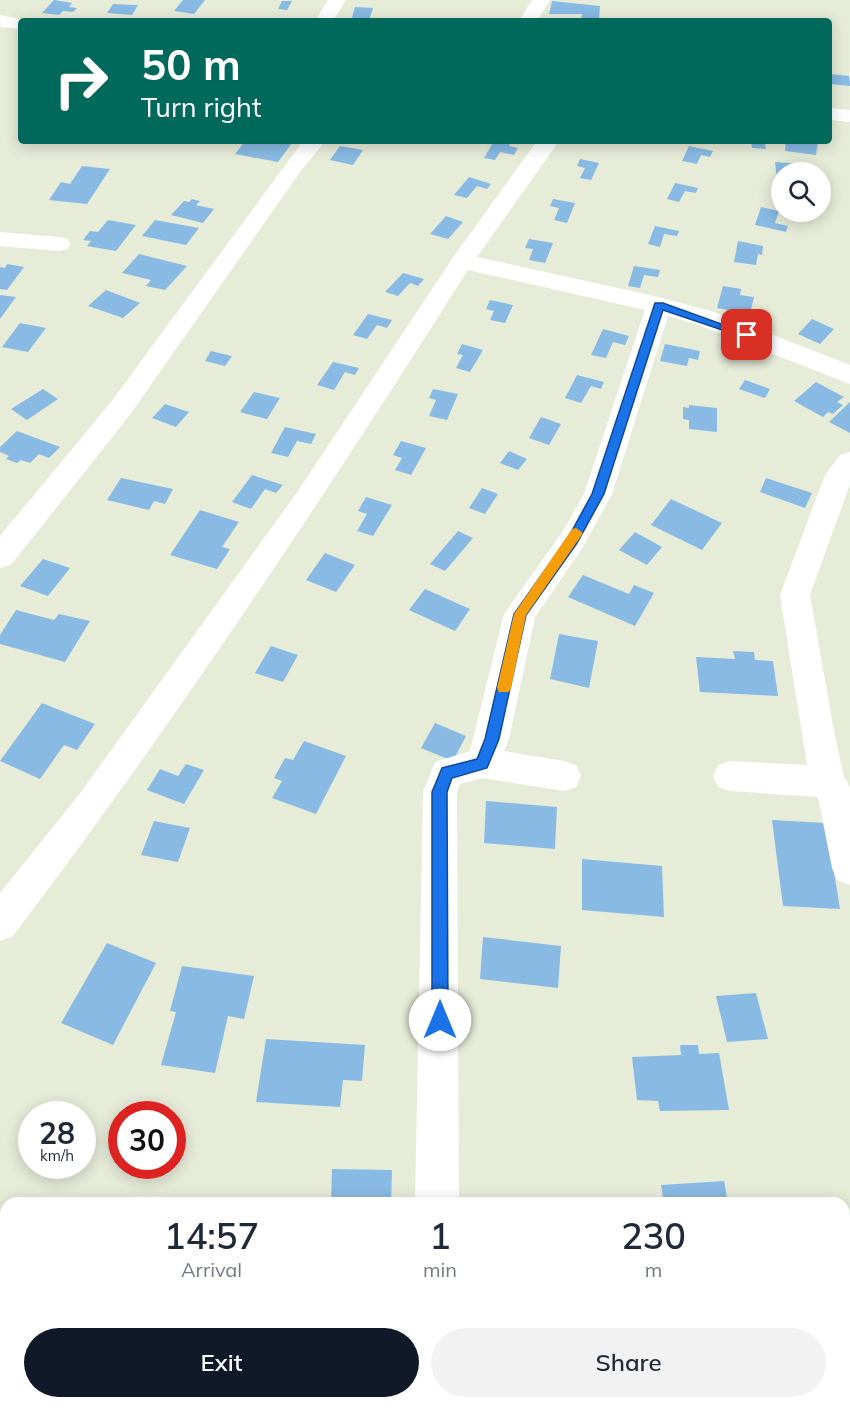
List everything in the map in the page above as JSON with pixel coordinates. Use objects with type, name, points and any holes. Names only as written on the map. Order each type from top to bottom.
[{"type":"street","points":[[326,18],[337,0]]},
{"type":"street","points":[[530,18],[541,0]]},
{"type":"street","points":[[0,21],[18,23]]},
{"type":"street","points":[[832,114],[850,116]]},
{"type":"street","points":[[0,557],[120,409],[290,170],[312,144]]},
{"type":"street","points":[[0,923],[93,803],[308,498],[462,261],[546,144]]},
{"type":"street","points":[[0,239],[59,244]]},
{"type":"street","points":[[462,261],[659,305],[705,318],[850,375]]},
{"type":"street","points":[[482,764],[492,739],[520,614],[573,539],[598,494],[659,305]]},
{"type":"street","points":[[850,462],[839,475],[795,595],[817,731],[828,782],[836,794],[850,868]]},
{"type":"street","points":[[436,1197],[440,1020],[440,792],[447,773],[482,764],[564,776]]},
{"type":"street","points":[[730,776],[828,782]]},
{"type":"building","points":[[54,0],[72,3],[69,7],[77,8],[73,12],[63,11],[59,15],[42,13]]},
{"type":"building","points":[[183,0],[205,0],[194,14],[174,11]]},
{"type":"building","points":[[282,1],[292,1],[287,10],[278,9]]},
{"type":"building","points":[[552,1],[600,6],[599,18],[581,18],[582,14],[549,14]]},
{"type":"building","points":[[113,4],[138,5],[132,15],[107,13]]},
{"type":"building","points":[[355,7],[373,8],[370,18],[352,18]]},
{"type":"building","points":[[832,74],[849,76],[850,86],[832,84]]},
{"type":"building","points":[[243,144],[291,144],[278,162],[235,154]]},
{"type":"building","points":[[492,144],[510,144],[509,146],[518,148],[514,155],[500,152],[495,160],[484,158]]},
{"type":"building","points":[[751,144],[765,144],[766,149],[752,148]]},
{"type":"building","points":[[786,144],[818,144],[816,155],[785,151]]},
{"type":"building","points":[[340,146],[363,150],[353,165],[330,160]]},
{"type":"building","points":[[689,146],[713,151],[710,157],[701,155],[697,164],[682,161]]},
{"type":"building","points":[[580,159],[599,163],[591,180],[580,178],[585,168],[577,166]]},
{"type":"building","points":[[82,166],[110,169],[87,204],[49,200],[61,182],[70,184]]},
{"type":"building","points":[[469,177],[491,184],[487,189],[477,186],[467,198],[454,195]]},
{"type":"building","points":[[675,183],[698,188],[696,193],[685,191],[679,202],[667,199]]},
{"type":"building","points":[[192,199],[200,201],[196,205],[214,209],[203,223],[171,215],[184,201],[189,202]]},
{"type":"building","points":[[553,199],[575,203],[567,223],[554,220],[559,208],[550,206]]},
{"type":"building","points":[[761,207],[771,209],[771,222],[788,226],[786,232],[755,225]]},
{"type":"building","points":[[446,216],[463,222],[448,239],[430,234]]},
{"type":"building","points":[[108,220],[136,225],[116,251],[87,246],[91,241],[83,240],[90,231],[98,232]]},
{"type":"building","points":[[155,220],[199,228],[186,245],[142,236]]},
{"type":"building","points":[[655,226],[679,231],[677,236],[664,234],[660,247],[648,244]]},
{"type":"building","points":[[529,239],[553,243],[545,263],[529,260],[533,249],[525,248]]},
{"type":"building","points":[[738,241],[763,246],[762,255],[758,254],[756,265],[734,262]]},
{"type":"building","points":[[139,254],[187,266],[165,290],[146,286],[151,280],[122,273]]},
{"type":"building","points":[[7,264],[24,267],[7,290],[0,289],[0,267],[5,268]]},
{"type":"building","points":[[634,266],[660,270],[658,277],[644,275],[640,288],[628,286]]},
{"type":"building","points":[[403,273],[424,279],[418,286],[410,283],[398,296],[385,292]]},
{"type":"building","points":[[723,286],[741,289],[740,295],[754,297],[750,314],[717,308]]},
{"type":"building","points":[[106,290],[140,303],[123,318],[88,306]]},
{"type":"building","points":[[0,295],[16,297],[0,319]]},
{"type":"building","points":[[490,300],[513,305],[505,323],[490,320],[494,311],[486,309]]},
{"type":"building","points":[[368,314],[392,320],[387,328],[377,325],[367,339],[353,335]]},
{"type":"building","points":[[812,319],[834,329],[820,344],[798,334]]},
{"type":"building","points":[[20,323],[46,328],[28,352],[2,347]]},
{"type":"building","points":[[603,329],[629,336],[625,345],[613,342],[606,358],[591,355]]},
{"type":"building","points":[[462,344],[483,350],[470,372],[456,368],[463,355],[457,354]]},
{"type":"building","points":[[665,344],[700,351],[698,360],[689,358],[687,366],[660,361]]},
{"type":"building","points":[[211,351],[232,356],[225,366],[205,361]]},
{"type":"building","points":[[333,362],[359,368],[355,375],[345,372],[334,390],[317,385]]},
{"type":"building","points":[[577,375],[604,382],[601,389],[591,386],[581,403],[565,398]]},
{"type":"building","points":[[745,380],[770,389],[765,398],[739,389]]},
{"type":"building","points":[[816,382],[844,397],[837,402],[843,405],[833,414],[828,412],[823,417],[794,401]]},
{"type":"building","points":[[43,389],[58,399],[27,420],[11,409]]},
{"type":"building","points":[[433,389],[458,394],[447,420],[429,416],[436,400],[429,398]]},
{"type":"building","points":[[254,392],[280,398],[267,419],[240,412]]},
{"type":"building","points":[[850,402],[850,433],[829,422]]},
{"type":"building","points":[[165,404],[189,412],[176,427],[152,418]]},
{"type":"building","points":[[689,405],[717,408],[717,432],[689,429],[689,420],[683,419],[683,407],[689,408]]},
{"type":"building","points":[[541,417],[561,424],[549,445],[529,438]]},
{"type":"building","points":[[285,427],[316,434],[311,444],[297,441],[288,457],[271,453]]},
{"type":"building","points":[[17,431],[60,447],[49,458],[39,454],[30,463],[21,460],[17,463],[6,459],[9,456],[0,452],[0,447]]},
{"type":"building","points":[[401,441],[426,448],[411,475],[395,470],[402,458],[393,455]]},
{"type":"building","points":[[509,451],[527,459],[518,470],[500,463]]},
{"type":"building","points":[[252,475],[283,485],[276,493],[265,489],[251,509],[232,502]]},
{"type":"building","points":[[121,478],[173,489],[165,504],[154,501],[149,510],[107,500]]},
{"type":"building","points":[[766,478],[812,493],[805,508],[760,492]]},
{"type":"building","points":[[482,488],[498,494],[485,514],[469,508]]},
{"type":"building","points":[[366,497],[392,505],[373,536],[357,531],[367,514],[358,511]]},
{"type":"building","points":[[671,499],[722,523],[702,550],[651,525]]},
{"type":"building","points":[[200,510],[239,522],[222,547],[230,549],[217,569],[170,555]]},
{"type":"building","points":[[458,531],[473,538],[445,571],[430,564]]},
{"type":"building","points":[[635,532],[662,547],[647,565],[619,550]]},
{"type":"building","points":[[325,553],[355,565],[336,592],[306,580]]},
{"type":"building","points":[[43,559],[70,568],[48,596],[20,586]]},
{"type":"building","points":[[583,575],[629,594],[634,585],[654,593],[635,626],[568,597]]},
{"type":"building","points":[[425,589],[470,609],[455,631],[409,610]]},
{"type":"building","points":[[16,610],[54,620],[59,614],[90,621],[65,662],[0,644],[0,635]]},
{"type":"building","points":[[559,634],[598,641],[589,688],[550,679]]},
{"type":"building","points":[[271,646],[298,655],[283,682],[255,673]]},
{"type":"building","points":[[733,651],[754,652],[755,660],[773,661],[778,696],[700,692],[696,657],[735,659]]},
{"type":"building","points":[[42,703],[95,724],[77,750],[64,745],[40,779],[0,761]]},
{"type":"building","points":[[435,723],[466,736],[453,761],[421,748]]},
{"type":"building","points":[[304,741],[346,756],[316,814],[272,798],[282,781],[274,778],[285,758],[293,760]]},
{"type":"building","points":[[186,764],[204,770],[184,804],[147,790],[160,769],[178,776]]},
{"type":"building","points":[[486,801],[557,807],[555,849],[484,843]]},
{"type":"building","points":[[772,820],[826,823],[840,909],[783,906]]},
{"type":"building","points":[[154,821],[190,828],[178,862],[141,855]]},
{"type":"building","points":[[582,859],[662,866],[664,917],[582,910]]},
{"type":"building","points":[[483,937],[561,946],[558,988],[480,979]]},
{"type":"building","points":[[107,943],[156,963],[113,1045],[61,1023]]},
{"type":"building","points":[[182,966],[254,976],[244,1019],[228,1016],[215,1073],[161,1065],[176,1012],[170,1011]]},
{"type":"building","points":[[756,993],[768,1039],[727,1042],[716,996]]},
{"type":"building","points":[[266,1039],[365,1045],[362,1081],[343,1080],[340,1107],[256,1102]]},
{"type":"building","points":[[680,1045],[698,1045],[699,1054],[719,1053],[729,1110],[660,1111],[658,1101],[637,1100],[632,1057],[681,1055]]},
{"type":"building","points":[[332,1169],[392,1170],[391,1197],[331,1197]]},
{"type":"building","points":[[724,1181],[727,1197],[663,1197],[661,1185]]},
{"type":"slow traffic","points":[[504,688],[520,614],[576,533]]},
{"type":"route","points":[[440,1020],[440,792],[447,773],[482,764],[492,739],[520,614],[573,539],[598,494],[659,305],[705,318],[747,335]]}]
